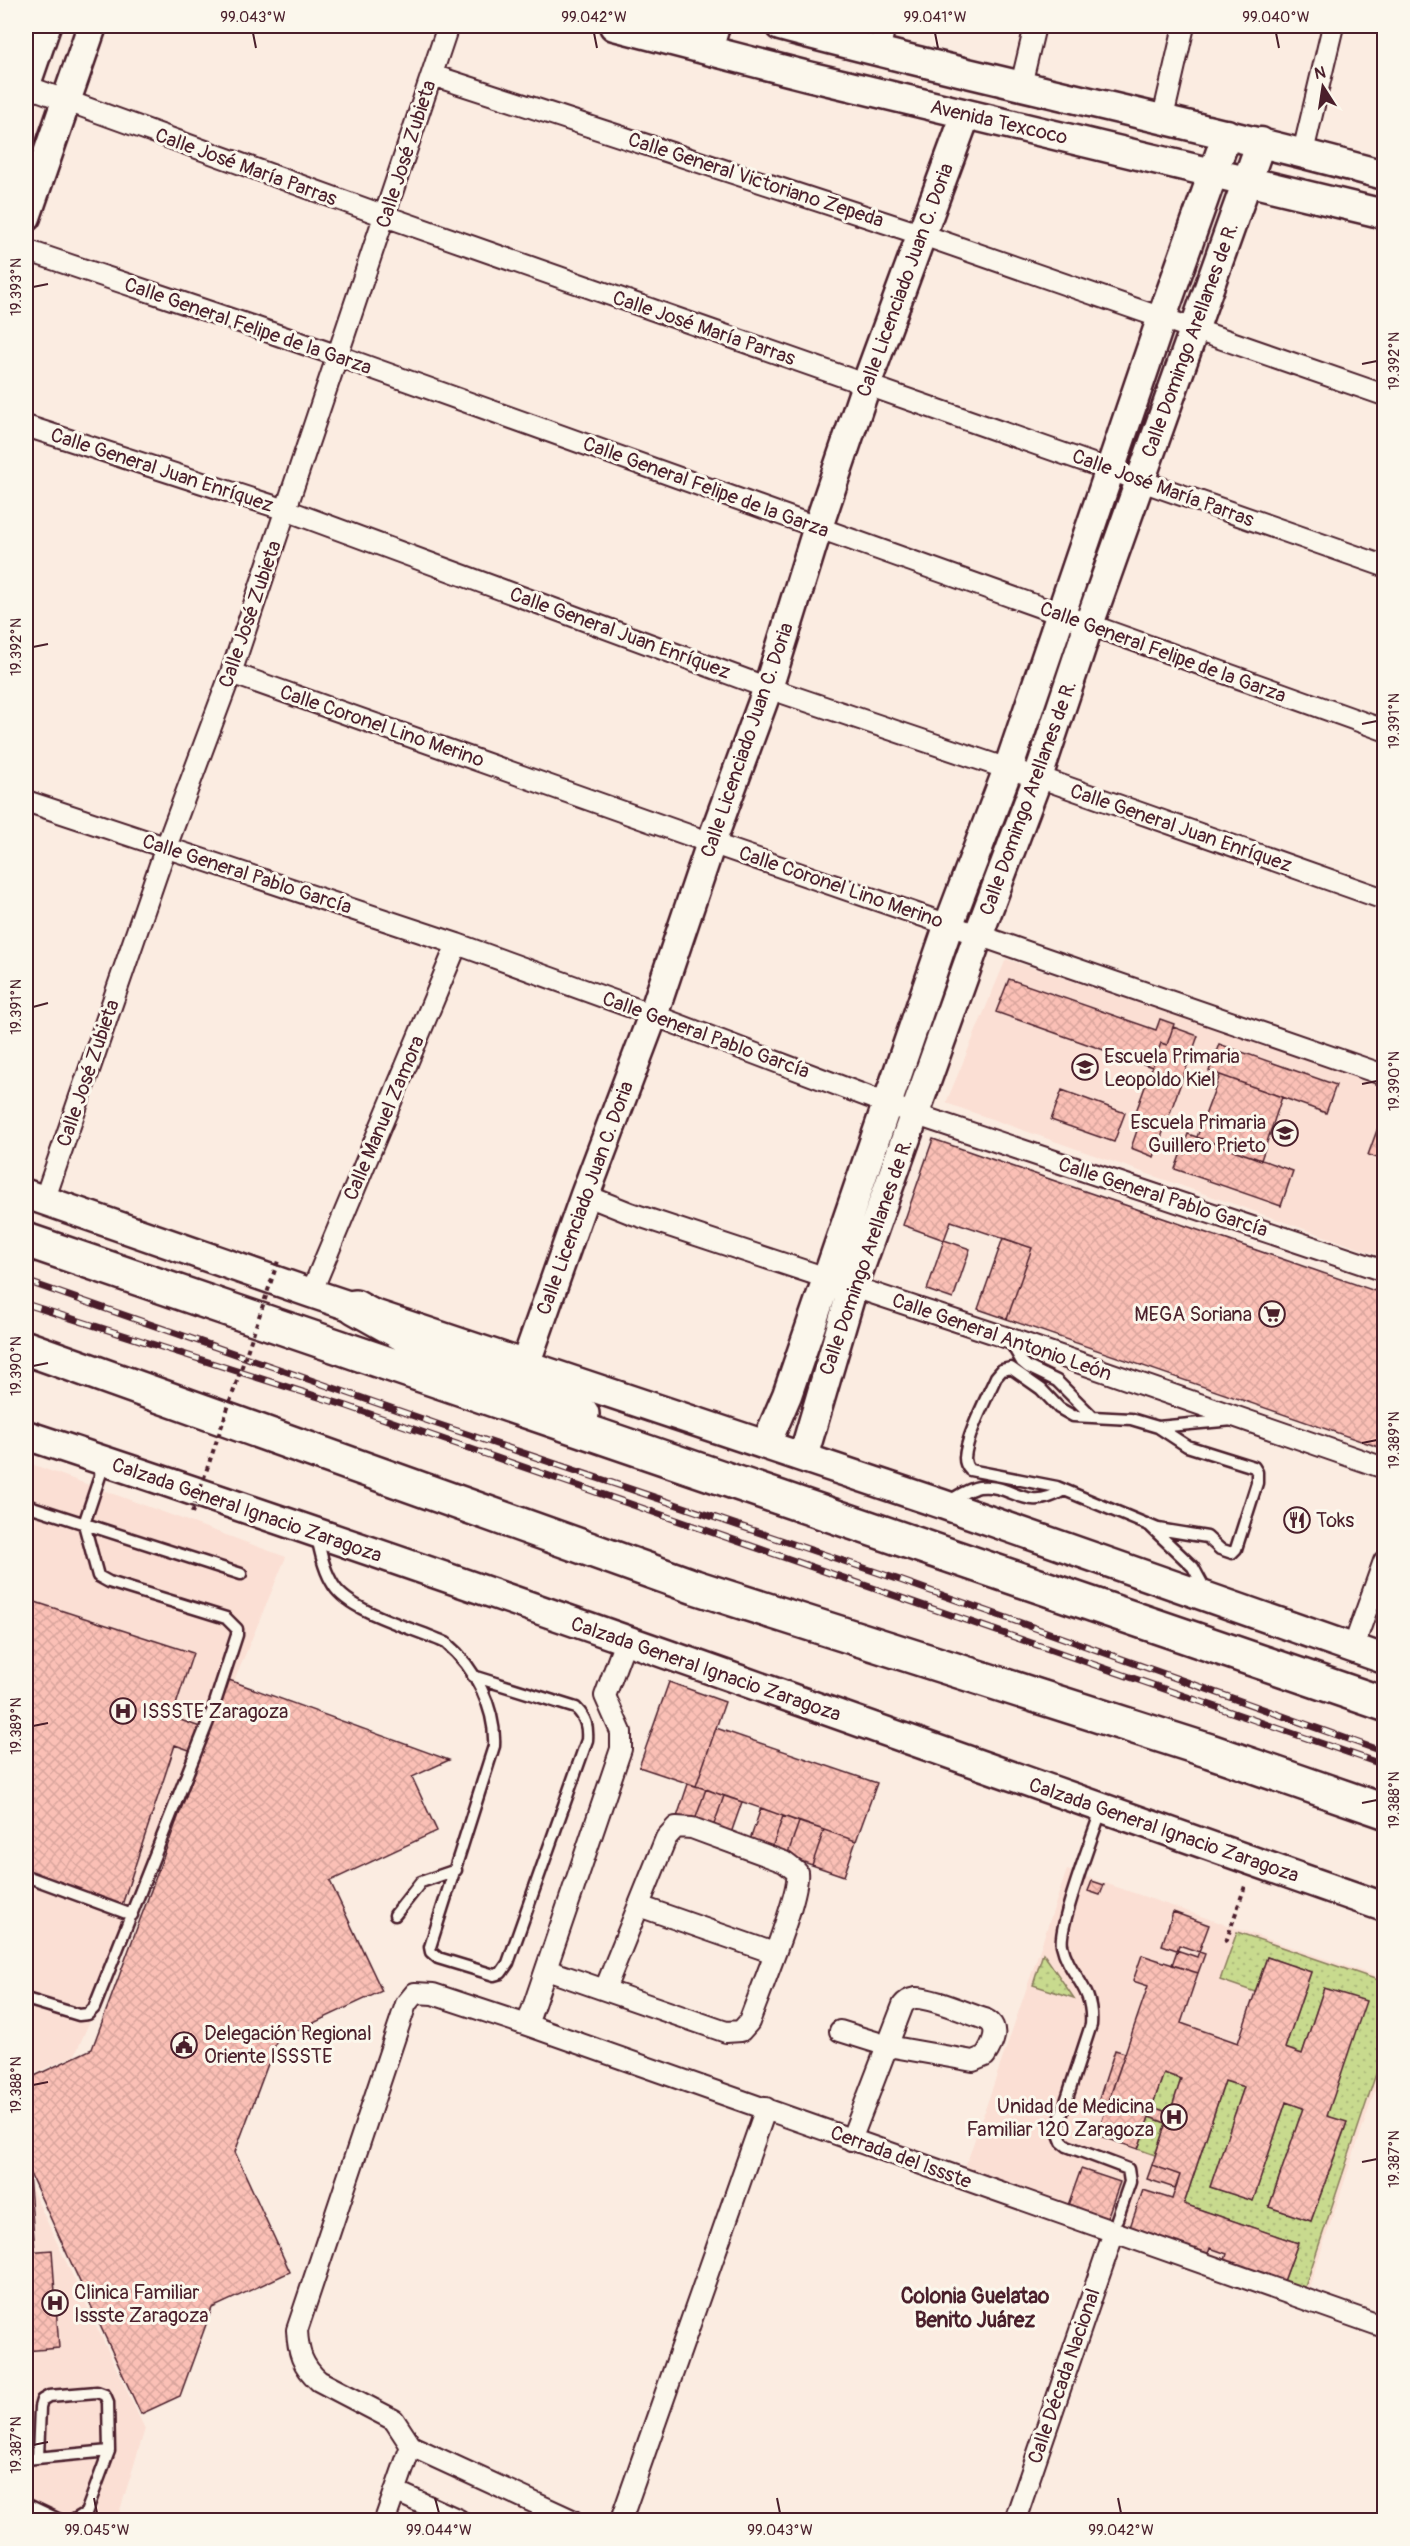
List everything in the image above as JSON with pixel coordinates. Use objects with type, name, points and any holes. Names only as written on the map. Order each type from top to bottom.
[{"type":"highway","points":[[26,1240],[1384,1704]]},
{"type":"highway","points":[[355,1307],[437,1353],[526,1385],[679,1465]]},
{"type":"highway","points":[[26,1348],[695,1587],[1210,1751],[1384,1811]]},
{"type":"street","points":[[26,85],[46,26]]},
{"type":"street","points":[[26,217],[92,26]]},
{"type":"street","name":"Calle José Zubieta","points":[[35,1197],[231,673],[448,26]]},
{"type":"street","name":"Avenida Texcoco","points":[[780,26],[818,36],[882,38],[1021,85],[1163,117],[1384,175]]},
{"type":"street","points":[[1021,85],[1035,26]]},
{"type":"street","points":[[1163,117],[1184,26]]},
{"type":"street","points":[[1303,152],[1333,26]]},
{"type":"street","name":"Avenida Texcoco","points":[[631,28],[712,38],[808,76],[1384,214]]},
{"type":"street","points":[[808,76],[818,36]]},
{"type":"street","name":"Calle General Victoriano Zepeda","points":[[432,75],[920,234],[1384,395]]},
{"type":"street","name":"Calle José María Parras","points":[[26,85],[65,102],[385,216],[1110,468],[1384,566]]},
{"type":"street","name":"Calle Licenciado Juan C. Doria","points":[[525,1365],[585,1195],[653,1015],[711,843],[768,688],[818,526],[866,385],[966,114]]},
{"type":"street","name":"Calle Domingo Arellanes de R.","points":[[803,1457],[817,1403],[840,1283],[889,1103],[950,924],[1008,769],[1227,134]]},
{"type":"street","name":"Calle Domingo Arellanes de R.","points":[[766,1444],[914,1114],[1038,777],[1139,480],[1261,142]]},
{"type":"street","name":"Calle General Felipe de la Garza","points":[[26,250],[337,355],[818,526],[1088,627],[1384,730]]},
{"type":"street","name":"Calle General Juan Enríquez","points":[[26,426],[285,510],[768,688],[1038,777],[1384,899]]},
{"type":"street","name":"Calle Coronel Lino Merino","points":[[231,673],[711,843],[1384,1075]]},
{"type":"street","name":"Calle General Pablo García","points":[[26,801],[457,944],[914,1114],[1384,1271]]},
{"type":"street","name":"Calle Manuel Zamora","points":[[311,1293],[457,944]]},
{"type":"street","name":"Calle General Antonio León","points":[[585,1195],[630,1213],[1008,1338],[1384,1468]]},
{"type":"street","points":[[35,1197],[311,1293],[942,1504],[1384,1659]]},
{"type":"street","points":[[787,1395],[817,1403]]},
{"type":"street","name":"Calzada General Ignacio Zaragoza","points":[[26,1435],[317,1533],[1384,1907]]},
{"type":"street","points":[[1353,1648],[1384,1562]]},
{"type":"street","points":[[527,2025],[621,1749],[621,1732],[606,1696],[625,1642]]},
{"type":"street","points":[[547,1970],[726,2031],[741,2031],[749,2022],[774,1953],[797,1887],[797,1872],[784,1862],[692,1828],[676,1827],[670,1832],[605,1989]]},
{"type":"street","points":[[639,1906],[774,1953]]},
{"type":"street","name":"Cerrada del Issste","points":[[411,2446],[394,2420],[319,2381],[309,2373],[302,2361],[297,2330],[406,2004],[415,1993],[433,1994],[527,2025],[851,2139],[1115,2225],[1384,2327]]},
{"type":"street","points":[[840,2031],[888,2046],[973,2061],[985,2056],[995,2031],[993,2025],[985,2019],[923,1999],[911,1999],[903,2005],[888,2046],[851,2139]]},
{"type":"street","points":[[621,2520],[766,2108]]},
{"type":"street","name":"Calle Década Nacional","points":[[1015,2520],[1115,2225]]},
{"type":"street","points":[[385,2520],[411,2446],[572,2520]]},
{"type":"street","points":[[395,2491],[459,2520]]},
{"type":"lane","points":[[1008,1338],[1028,1368],[1057,1381],[1091,1415]]},
{"type":"lane","points":[[1006,1368],[1011,1368],[1041,1389],[1059,1408],[1073,1416],[1091,1415],[1131,1419],[1158,1427],[1187,1446],[1250,1465],[1257,1472],[1258,1478],[1239,1545],[1232,1552],[1220,1549],[1207,1537],[1182,1535],[1150,1526],[1064,1490],[970,1470],[966,1466],[965,1457],[969,1441],[996,1377],[1006,1368]]},
{"type":"lane","points":[[1158,1427],[1242,1419]]},
{"type":"lane","points":[[26,1999],[80,2015],[92,2012],[213,1709],[236,1642],[237,1629],[226,1618],[109,1582],[98,1576],[84,1524],[105,1461]]},
{"type":"lane","points":[[942,1504],[979,1487],[990,1487],[1030,1500],[1051,1498],[1064,1490]]},
{"type":"lane","points":[[26,1505],[241,1574]]},
{"type":"lane","points":[[1150,1526],[1193,1567],[1209,1596]]},
{"type":"lane","points":[[317,1533],[322,1562],[334,1587],[347,1600],[365,1610],[446,1643],[459,1653],[489,1709],[495,1729],[494,1746],[431,1942],[430,1952],[438,1958],[486,1974],[501,1973],[508,1963],[587,1740],[588,1731],[586,1721],[576,1708],[473,1676]]},
{"type":"lane","points":[[1102,1808],[1061,1930],[1064,1954],[1086,1990],[1092,2013],[1091,2025],[1056,2129],[1062,2142],[1067,2146],[1128,2169],[1130,2182],[1115,2225]]},
{"type":"lane","points":[[395,1915],[421,1882],[456,1870]]},
{"type":"lane","points":[[26,1876],[132,1915]]},
{"type":"lane","points":[[38,2457],[40,2402],[45,2397],[97,2392],[105,2395],[108,2402],[109,2451],[86,2513],[74,2520]]},
{"type":"lane","points":[[26,2459],[109,2451]]},
{"type":"lane","points":[[26,2504],[60,2520]]},
{"type":"path","points":[[192,1513],[279,1258]]},
{"type":"path","points":[[1226,1942],[1253,1861]]},
{"type":"shaded area","points":[[1006,959],[1384,1084],[1384,1257],[946,1103]]},
{"type":"shaded area","name":"ISSSTE Zaragoza","points":[[26,1462],[286,1557],[75,2055],[26,2077]]},
{"type":"shaded area","name":"Unidad de Medicina Familiar 120 Zaragoza","points":[[1067,1870],[1384,1979],[1384,2064],[1307,2293],[964,2171]]},
{"type":"shaded area","name":"Clinica Familiar Issste Zaragoza","points":[[26,2177],[145,2429],[117,2520],[26,2520]]},
{"type":"green space","points":[[1237,1932],[1384,1982],[1384,2050],[1304,2290],[1283,2284],[1298,2243],[1184,2204],[1225,2081],[1244,2087],[1210,2187],[1253,2200],[1286,2102],[1303,2108],[1269,2207],[1311,2221],[1347,2123],[1327,2116],[1324,1988],[1302,2054],[1285,2048],[1311,1972],[1267,1957],[1255,1992],[1220,1980]]},
{"type":"green space","points":[[1043,1953],[1074,1998],[1033,1985]]},
{"type":"green space","points":[[1164,2073],[1181,2079],[1170,2113],[1152,2107]]},
{"type":"green space","points":[[1149,2117],[1166,2123],[1155,2155],[1138,2149]]},
{"type":"building","points":[[1009,979],[1156,1030],[1160,1019],[1174,1024],[1167,1045],[1161,1043],[1152,1067],[996,1012]]},
{"type":"building","points":[[1173,1027],[1198,1036],[1154,1157],[1131,1148],[1141,1119],[1134,1117],[1161,1043],[1167,1045]]},
{"type":"building","points":[[1219,1044],[1336,1085],[1326,1113],[1209,1071]]},
{"type":"building","points":[[1220,1075],[1282,1097],[1261,1160],[1197,1137]]},
{"type":"building","points":[[1062,1090],[1125,1113],[1114,1142],[1051,1120]]},
{"type":"building","points":[[1380,1122],[1384,1123],[1384,1160],[1368,1155]]},
{"type":"building","points":[[1188,1134],[1293,1171],[1281,1206],[1175,1169]]},
{"type":"building","points":[[933,1139],[1384,1294],[1384,1449],[1007,1319],[1032,1248],[951,1221],[944,1240],[903,1225]]},
{"type":"building","points":[[1003,1238],[1032,1248],[1007,1319],[978,1309]]},
{"type":"building","points":[[944,1240],[970,1249],[953,1299],[927,1290]]},
{"type":"building","points":[[26,1599],[193,1653],[172,1717],[200,1727],[192,1751],[175,1745],[122,1905],[26,1874]]},
{"type":"building","name":"Delegación Regional Oriente ISSSTE","points":[[229,1680],[449,1760],[412,1777],[437,1831],[330,1881],[382,1991],[277,2040],[235,2152],[290,2272],[212,2308],[180,2396],[141,2414],[26,2165],[26,2080],[92,2049]]},
{"type":"building","points":[[669,1682],[725,1702],[696,1786],[639,1767]]},
{"type":"building","points":[[716,1728],[877,1783],[856,1841],[696,1786]]},
{"type":"building","points":[[688,1784],[706,1789],[694,1823],[677,1817]]},
{"type":"building","points":[[706,1789],[724,1796],[712,1830],[694,1823]]},
{"type":"building","points":[[724,1796],[742,1802],[730,1836],[712,1830]]},
{"type":"building","points":[[761,1808],[783,1816],[771,1851],[749,1843]]},
{"type":"building","points":[[783,1816],[799,1822],[787,1856],[771,1851]]},
{"type":"building","points":[[799,1822],[824,1830],[812,1865],[787,1856]]},
{"type":"building","points":[[824,1830],[856,1841],[844,1876],[812,1865]]},
{"type":"building","points":[[1092,1881],[1104,1885],[1100,1895],[1088,1891]]},
{"type":"building","points":[[1173,1912],[1209,1925],[1197,1957],[1162,1945]]},
{"type":"building","points":[[1179,1945],[1205,1954],[1198,1973],[1172,1965]]},
{"type":"building","points":[[1142,1955],[1198,1973],[1181,2023],[1238,2043],[1267,1957],[1311,1972],[1285,2048],[1302,2054],[1324,1988],[1366,2001],[1327,2116],[1347,2122],[1311,2221],[1269,2207],[1303,2108],[1286,2102],[1253,2201],[1210,2187],[1244,2087],[1225,2081],[1184,2204],[1298,2243],[1283,2284],[1224,2263],[1227,2254],[1210,2248],[1207,2257],[1129,2230],[1143,2190],[1172,2199],[1180,2175],[1152,2165],[1166,2123],[1149,2117],[1138,2149],[1097,2135],[1148,1986],[1133,1981]],"holes":[[[1164,2073],[1181,2079],[1170,2113],[1152,2107]]]},
{"type":"building","points":[[1115,2050],[1125,2053],[1107,2105],[1098,2102]]},
{"type":"building","points":[[1152,2165],[1180,2175],[1175,2188],[1147,2179]]},
{"type":"building","points":[[1081,2169],[1120,2182],[1106,2221],[1067,2208]]},
{"type":"building","points":[[26,2174],[29,2174],[35,2251],[26,2252]]},
{"type":"building","points":[[52,2250],[59,2348],[26,2351],[26,2252]]},
{"type":"railway","points":[[26,1281],[437,1424],[897,1579],[1384,1752]]},
{"type":"railway","points":[[26,1304],[347,1406],[1384,1765]]},
{"type":"place","name":"Escuela Primaria Leopoldo Kiel","points":[[1085,1067]]},
{"type":"place","name":"Escuela Primaria Guillero Prieto","points":[[1285,1133]]},
{"type":"place","name":"MEGA Soriana","points":[[1272,1314]]},
{"type":"place","name":"Toks","points":[[1297,1520]]},
{"type":"place","name":"ISSSTE Zaragoza","points":[[123,1711]]},
{"type":"place","name":"Delegación Regional Oriente ISSSTE","points":[[184,2045]]},
{"type":"place","name":"Unidad de Medicina Familiar 120 Zaragoza","points":[[1174,2117]]},
{"type":"place","name":"Clinica Familiar Issste Zaragoza","points":[[55,2303]]},
{"type":"district","name":"Colonia Guelatao Benito Juárez","points":[[975,2308]]}]
